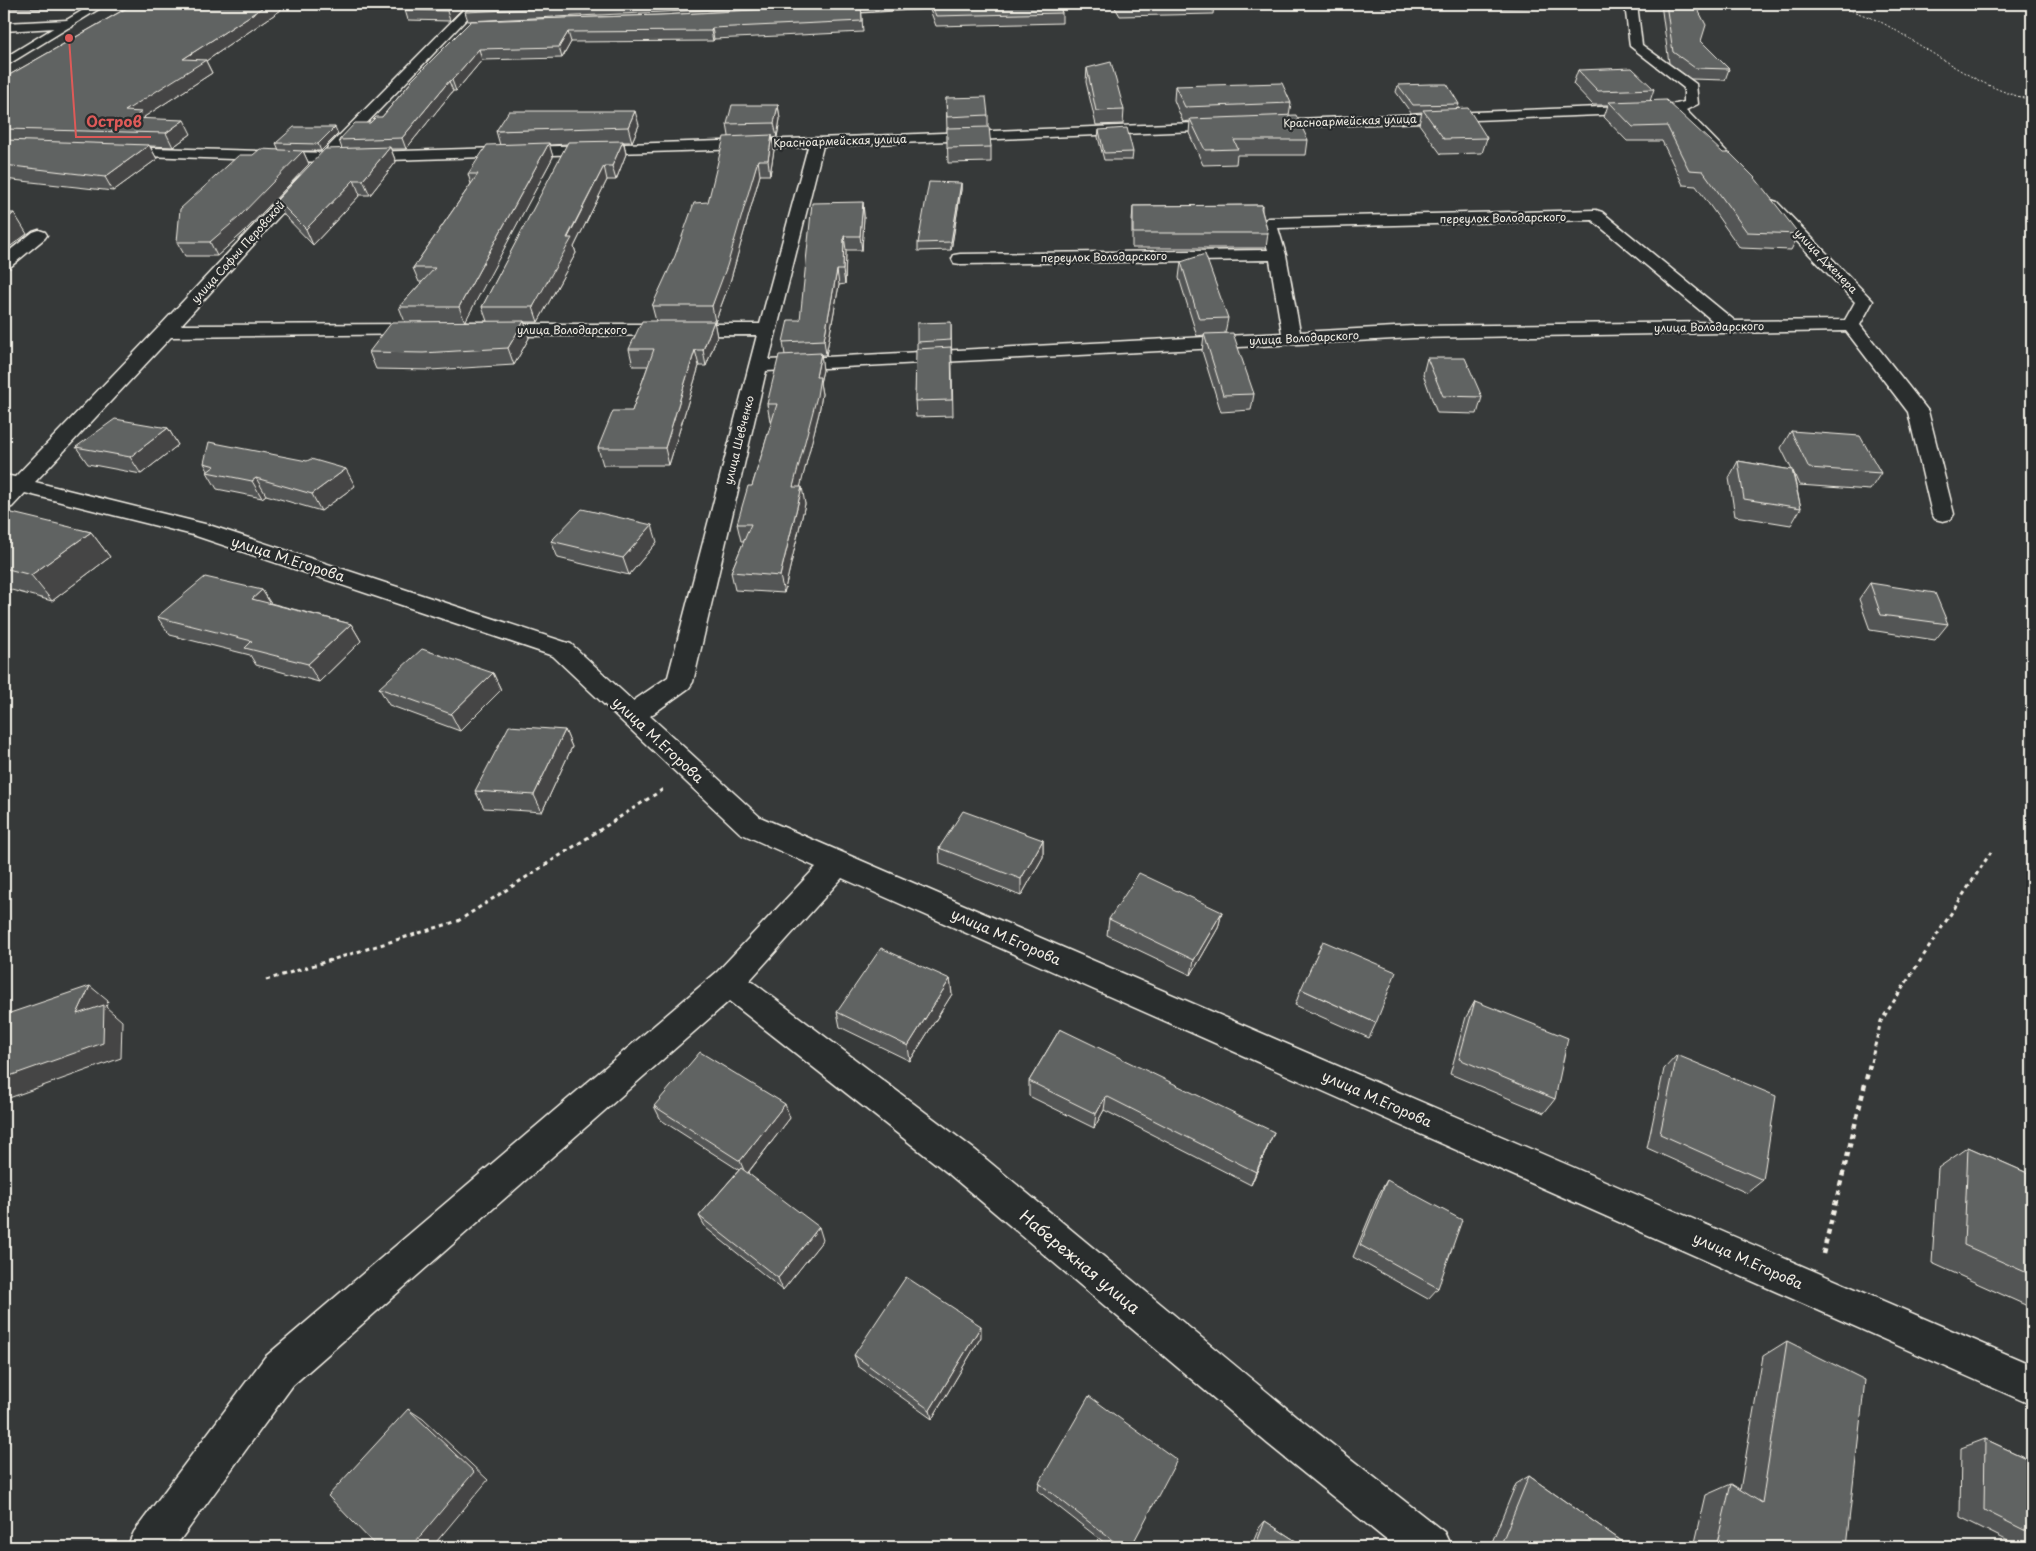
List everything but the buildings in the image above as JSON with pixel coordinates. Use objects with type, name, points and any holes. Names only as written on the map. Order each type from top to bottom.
[{"type":"street","points":[[4,63],[101,4]]},
{"type":"street","name":"улица Софьи Перовской","points":[[9,489],[166,332],[325,158],[475,4]]},
{"type":"street","points":[[815,10],[932,4]]},
{"type":"street","points":[[1631,4],[1636,46],[1691,87],[1691,104],[1676,108],[1732,165]]},
{"type":"street","points":[[4,27],[68,24]]},
{"type":"street","points":[[451,27],[470,26]]},
{"type":"street","name":"Красноармейская улица","points":[[101,151],[325,158],[817,142],[1676,108]]},
{"type":"street","name":"улица Шевченко","points":[[632,716],[680,682],[758,366],[817,142]]},
{"type":"street","points":[[557,167],[566,150]]},
{"type":"street","name":"улица Дженера","points":[[1760,194],[1864,301],[1851,325]]},
{"type":"street","name":"переулок Володарского","points":[[1292,339],[1278,255],[1268,223],[1596,216],[1731,327]]},
{"type":"street","points":[[4,263],[40,236]]},
{"type":"street","name":"переулок Володарского","points":[[960,259],[1278,255]]},
{"type":"street","name":"улица Володарского","points":[[481,313],[472,330],[768,329]]},
{"type":"street","points":[[1851,325],[1918,411],[1943,514]]},
{"type":"street","name":"улица Володарского","points":[[758,366],[1414,332],[1851,325]]},
{"type":"street","points":[[166,332],[441,330]]},
{"type":"street","name":"улица М.Егорова","points":[[9,489],[201,530],[562,650],[750,825],[2032,1385]]},
{"type":"street","points":[[149,1547],[279,1371],[728,982],[838,863]]},
{"type":"street","name":"Набережная улица","points":[[728,982],[962,1162],[1282,1430],[1429,1547]]},
{"type":"path","points":[[1842,4],[1845,8],[1886,24],[1975,79],[2010,97],[2032,100]]},
{"type":"path","points":[[266,980],[458,921],[692,771]]},
{"type":"path","points":[[1814,1290],[1881,1021],[1991,852]]},
{"type":"place","name":"Остров","points":[[69,38]]}]
